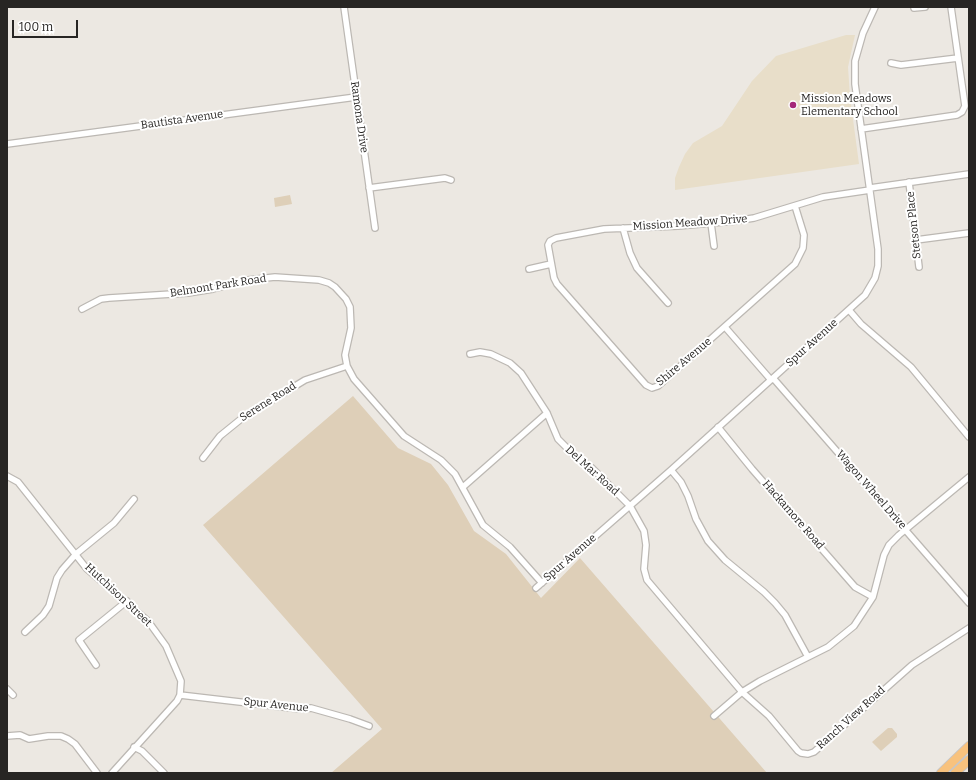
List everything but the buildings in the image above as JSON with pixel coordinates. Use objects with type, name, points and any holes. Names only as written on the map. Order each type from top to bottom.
[{"type":"highway","points":[[941,773],[969,746]]},
{"type":"highway","points":[[955,773],[969,760]]},
{"type":"street","name":"Ramona Drive","points":[[344,7],[375,228]]},
{"type":"street","name":"Spur Avenue","points":[[536,588],[671,470],[866,295],[875,278],[878,266],[878,250],[855,84],[855,61],[863,33],[875,7]]},
{"type":"street","points":[[914,8],[925,7]]},
{"type":"street","points":[[861,129],[957,115],[962,112],[965,106],[952,7]]},
{"type":"street","points":[[891,63],[901,65],[958,58]]},
{"type":"street","name":"Bautista Avenue","points":[[7,144],[356,97]]},
{"type":"street","name":"Mission Meadow Drive","points":[[556,238],[604,229],[711,223],[754,218],[823,197],[909,182],[969,174]]},
{"type":"street","points":[[369,188],[445,178],[451,180]]},
{"type":"street","name":"Stetson Place","points":[[909,182],[919,267]]},
{"type":"street","name":"Shire Avenue","points":[[556,238],[550,241],[548,245],[551,264],[557,284],[646,385],[652,388],[658,386],[725,327],[798,259],[803,248],[804,235],[795,206]]},
{"type":"street","points":[[711,223],[714,246]]},
{"type":"street","points":[[623,228],[630,253],[637,268],[668,303]]},
{"type":"street","points":[[916,240],[969,233]]},
{"type":"street","points":[[529,269],[551,264]]},
{"type":"street","name":"Belmont Park Road","points":[[82,309],[101,299],[188,293],[213,289],[248,280],[275,277],[318,280],[335,287],[346,299],[350,307],[352,318],[345,355],[347,366]]},
{"type":"street","points":[[849,310],[861,324],[911,367],[969,437]]},
{"type":"street","name":"Wagon Wheel Drive","points":[[725,327],[969,602]]},
{"type":"street","name":"Del Mar Road","points":[[470,354],[480,352],[491,354],[510,363],[521,373],[547,413],[558,439],[564,446],[592,468],[630,506],[644,531],[646,545],[644,569],[647,580],[742,692]]},
{"type":"street","points":[[347,366],[354,379],[404,436],[441,460],[455,474],[483,525],[510,547],[542,583]]},
{"type":"street","name":"Serene Road","points":[[203,458],[220,436],[241,419],[305,380],[347,366]]},
{"type":"street","points":[[463,487],[499,457],[547,413]]},
{"type":"street","name":"Hackamore Road","points":[[718,427],[756,474],[855,587],[873,598]]},
{"type":"street","points":[[671,470],[681,482],[688,496],[696,519],[708,541],[725,560],[775,603],[785,615],[808,657]]},
{"type":"street","name":"Hutchison Street","points":[[7,476],[18,482],[76,554],[100,581],[127,601],[148,621],[166,646],[181,681],[180,695]]},
{"type":"street","points":[[714,716],[742,692],[760,681],[828,647],[854,626],[873,598],[884,555],[889,545],[969,477]]},
{"type":"street","name":"Hutchison Street","points":[[76,554],[114,523],[134,498]]},
{"type":"street","points":[[25,632],[43,615],[49,606],[57,578],[76,554]]},
{"type":"street","points":[[96,665],[79,640],[127,601]]},
{"type":"street","name":"Ranch View Road","points":[[742,692],[769,716],[798,751],[808,754],[814,752],[912,665],[969,628]]},
{"type":"street","points":[[7,689],[13,695]]},
{"type":"street","name":"Spur Avenue","points":[[180,695],[300,709],[311,708],[369,726]]},
{"type":"street","points":[[115,772],[134,747],[176,702],[180,695]]},
{"type":"street","points":[[7,736],[20,735],[29,739],[48,736],[61,736],[75,744],[97,773]]},
{"type":"street","points":[[134,747],[142,751],[164,773]]},
{"type":"shaded area","name":"Mission Meadows Elementary School","points":[[846,35],[855,35],[848,67],[850,97],[859,164],[675,190],[675,178],[679,167],[685,154],[693,143],[722,126],[752,81],[776,56]]},
{"type":"shaded area","points":[[290,195],[292,204],[275,207],[274,198]]},
{"type":"shaded area","points":[[353,396],[398,448],[431,464],[448,485],[474,531],[506,554],[541,598],[580,558],[767,773],[331,773],[382,729],[203,525]]},
{"type":"shaded area","points":[[888,728],[892,728],[897,734],[897,737],[881,751],[872,742]]},
{"type":"place","name":"Mission Meadows Elementary School","points":[[793,105]]}]
